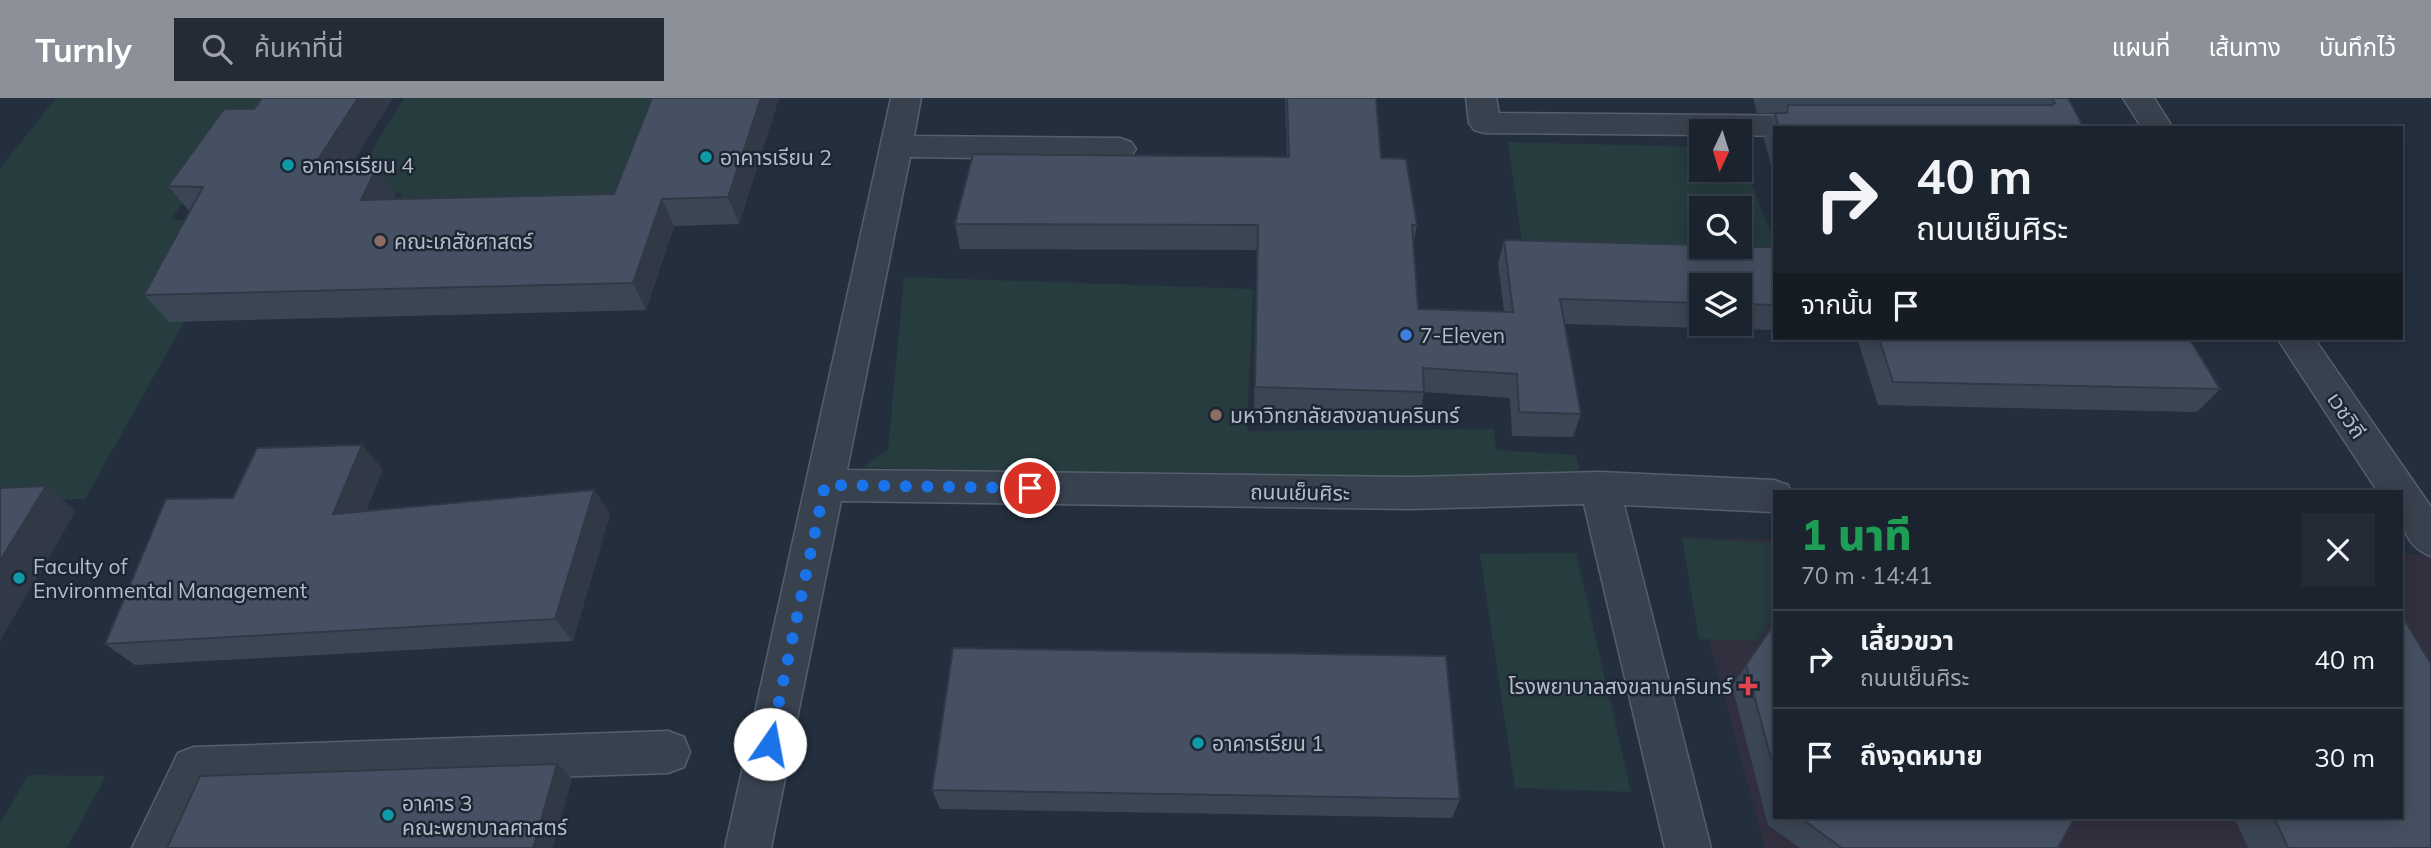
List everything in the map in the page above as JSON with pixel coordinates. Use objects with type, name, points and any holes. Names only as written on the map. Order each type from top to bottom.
[{"type":"street","points":[[748,848],[906,98]]},
{"type":"street","points":[[2138,98],[2157,126]]},
{"type":"street","points":[[1483,110],[1856,126]]},
{"type":"street","points":[[895,146],[1120,149]]},
{"type":"street","name":"เวชวิถี","points":[[2296,340],[2398,490]]},
{"type":"street","name":"ถนนเย็นศิระ","points":[[825,485],[1411,493],[1600,488],[1773,496]]},
{"type":"street","points":[[1600,488],[1688,848]]},
{"type":"street","name":"เวชวิถี","points":[[2403,499],[2423,536]]},
{"type":"street","points":[[155,848],[194,768],[668,752]]},
{"type":"shaded area","name":"โรงพยาบาลสงขลานครินทร์","points":[[1682,538],[1773,540],[1773,819],[2403,819],[2403,554],[2431,555],[2431,848],[1765,848]]},
{"type":"green space","points":[[56,98],[289,98],[230,136],[171,219],[236,230],[85,499],[0,499],[0,168]]},
{"type":"green space","points":[[404,98],[671,98],[624,217],[390,221],[403,193],[347,192]]},
{"type":"green space","points":[[1508,142],[1689,147],[1689,182],[1751,182],[1773,239],[1773,260],[1712,259],[1752,259],[1752,196],[1689,196],[1689,259],[1524,256]]},
{"type":"green space","points":[[904,277],[1253,289],[1247,431],[1494,429],[1496,450],[1576,455],[1578,479],[1036,478],[863,467],[888,450]]},
{"type":"green space","points":[[1682,538],[1773,543],[1773,617],[1757,641],[1699,639]]},
{"type":"green space","points":[[1576,553],[1631,792],[1515,788],[1480,554]]},
{"type":"green space","points":[[28,775],[106,776],[67,848],[0,848],[0,824]]},
{"type":"building","points":[[262,98],[358,98],[312,169],[377,167],[361,200],[614,194],[652,98],[761,98],[728,197],[662,199],[633,283],[144,295],[203,187],[168,186],[224,109],[254,109]]},
{"type":"building","points":[[1287,98],[1376,98],[1381,158],[1406,159],[1417,225],[1412,225],[1418,309],[1513,312],[1504,240],[1689,245],[1689,259],[1752,259],[1752,247],[1773,247],[1773,305],[1752,304],[1752,273],[1689,273],[1689,303],[1560,299],[1581,414],[1519,412],[1517,374],[1423,368],[1424,392],[1255,387],[1258,225],[955,224],[973,154],[1289,157]]},
{"type":"building","points":[[2051,98],[2068,98],[2083,126],[1778,126],[1775,113],[1787,113],[1788,105],[2055,103]]},
{"type":"building","points":[[1880,340],[2190,340],[2220,389],[1893,382]]},
{"type":"building","points":[[362,445],[333,514],[594,490],[555,619],[105,644],[166,499],[233,498],[257,448]]},
{"type":"building","points":[[46,486],[0,561],[0,488]]},
{"type":"building","points":[[2403,617],[2431,664],[2431,848],[2288,848],[2275,819],[2403,819]]},
{"type":"building","points":[[1773,625],[1773,766],[1746,665]]},
{"type":"building","name":"อาคารเรียน 1","points":[[953,648],[1446,656],[1460,799],[932,790]]},
{"type":"building","name":"อาคาร 3 คณะพยาบาลศาสตร์","points":[[557,764],[533,848],[167,848],[200,776]]},
{"type":"building","points":[[1802,819],[2074,819],[2058,848],[1842,848]]},
{"type":"place","name":"อาคารเรียน 2","points":[[706,157]]},
{"type":"place","name":"อาคารเรียน 4","points":[[288,165]]},
{"type":"place","name":"คณะเภสัชศาสตร์","points":[[380,241]]},
{"type":"place","name":"7-Eleven","points":[[1406,335]]},
{"type":"place","name":"มหาวิทยาลัยสงขลานครินทร์","points":[[1216,415]]},
{"type":"place","name":"Faculty of Environmental Management","points":[[19,578]]},
{"type":"place","name":"โรงพยาบาลสงขลานครินทร์","points":[[1748,686]]},
{"type":"place","name":"อาคารเรียน 1","points":[[1198,743]]},
{"type":"place","name":"อาคาร 3 คณะพยาบาลศาสตร์","points":[[388,815]]},
{"type":"route","points":[[770,744],[825,485],[1030,488]]}]
